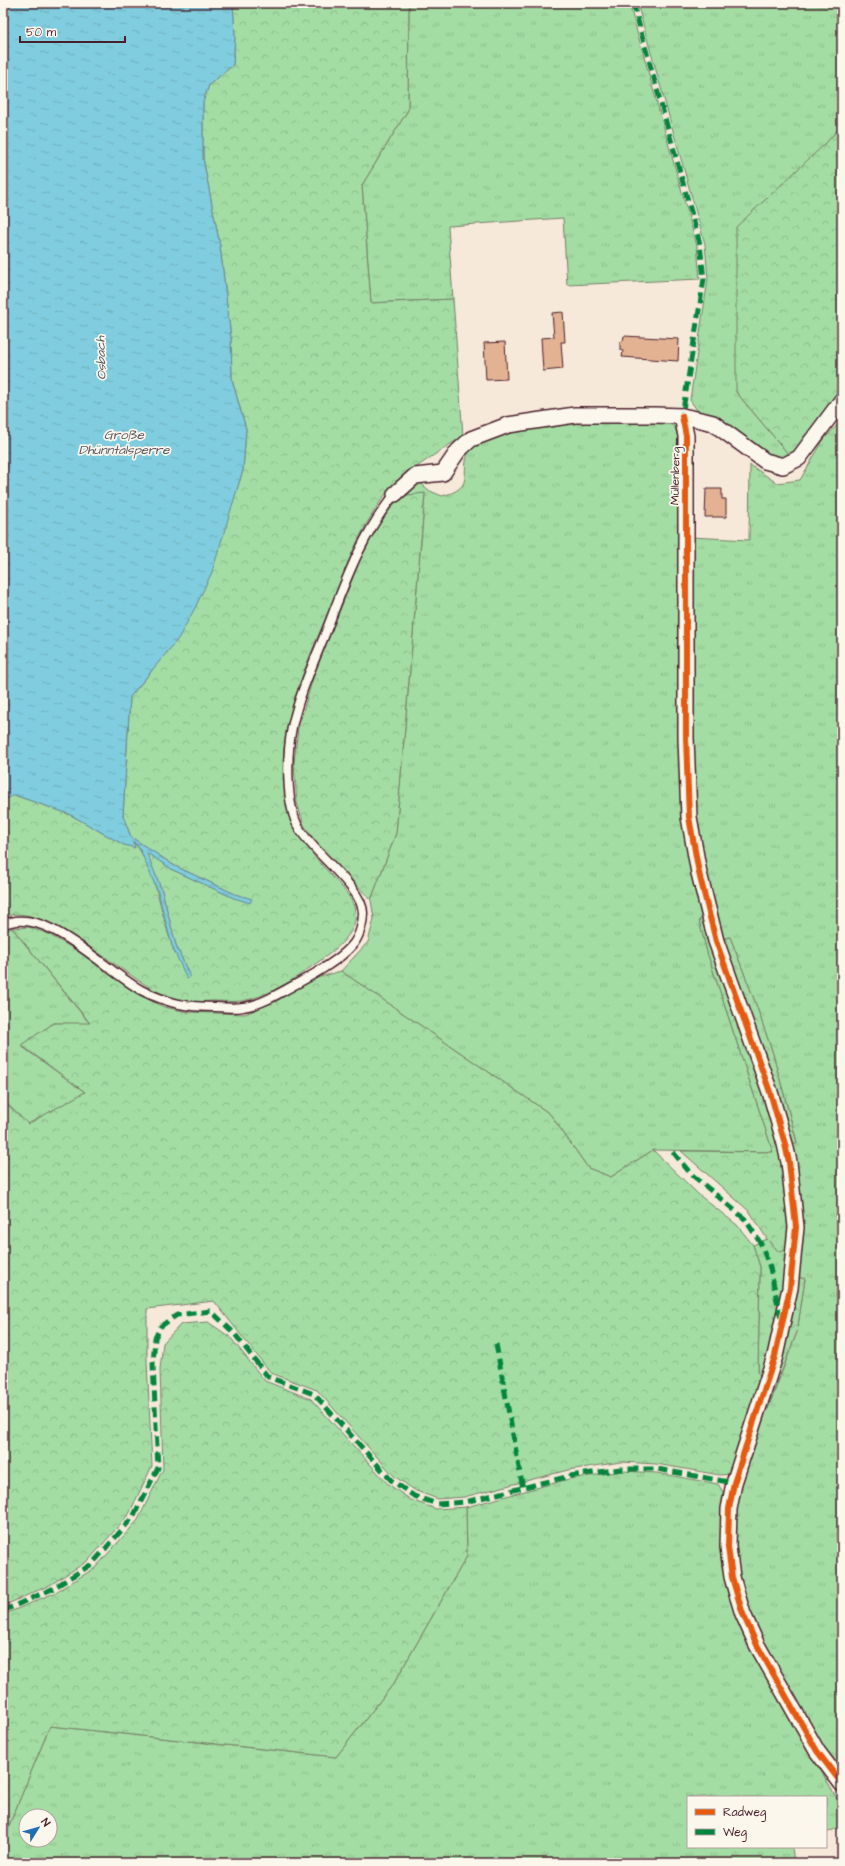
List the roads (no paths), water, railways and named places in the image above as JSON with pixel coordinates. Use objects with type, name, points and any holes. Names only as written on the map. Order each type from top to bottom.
[{"type":"street","points":[[395,494],[415,476],[443,473],[458,451],[471,438],[508,425],[575,415],[682,416],[713,423],[765,461],[783,466],[799,458],[842,400]]},
{"type":"street","name":"Müllenberg","points":[[682,416],[686,436],[686,769],[690,825],[705,899],[716,941],[770,1092],[785,1144],[789,1162],[796,1227],[790,1288],[775,1356],[734,1483],[730,1509],[728,1547],[732,1577],[743,1614],[757,1645],[817,1751],[842,1784]]},
{"type":"lane","points":[[3,925],[11,921],[30,921],[49,928],[80,947],[140,990],[166,1002],[188,1007],[244,1007],[274,996],[332,962],[355,942],[361,928],[363,911],[358,897],[348,884],[314,848],[298,827],[291,804],[288,763],[292,727],[308,676],[354,559],[379,514],[395,494]]},
{"type":"water","name":"Große Dhünntalsperre","points":[[3,3],[233,3],[235,37],[233,65],[209,85],[203,102],[203,158],[220,246],[231,338],[232,380],[246,429],[243,470],[212,572],[195,608],[178,639],[130,697],[123,816],[131,837],[175,866],[235,894],[252,899],[250,903],[234,898],[173,870],[147,853],[162,891],[176,945],[190,977],[187,979],[172,946],[158,892],[139,847],[133,841],[135,848],[124,845],[69,814],[14,795],[3,801]]},
{"type":"water label","name":"Osbach","points":[[100,358]]}]
